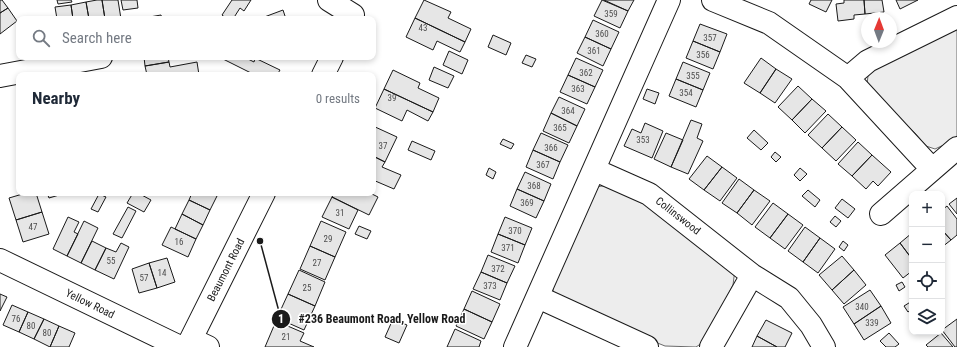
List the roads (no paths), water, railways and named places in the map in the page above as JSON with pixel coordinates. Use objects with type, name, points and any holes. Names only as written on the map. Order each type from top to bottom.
[{"type":"street","points":[[329,0],[355,11]]},
{"type":"street","points":[[515,347],[670,0]]},
{"type":"street","points":[[713,0],[769,23],[848,78],[932,169]]},
{"type":"street","points":[[848,78],[868,61],[957,17]]},
{"type":"street","points":[[21,72],[85,60]]},
{"type":"street","points":[[324,72],[330,60]]},
{"type":"street","points":[[0,76],[16,73]]},
{"type":"street","points":[[881,214],[957,148]]},
{"type":"street","name":"Collinswood","points":[[595,170],[650,194],[752,275],[789,298],[810,325],[824,347]]},
{"type":"street","name":"Beaumont Road","points":[[191,345],[263,196]]},
{"type":"street","name":"Yellow Road","points":[[0,260],[191,345]]},
{"type":"street","points":[[711,347],[752,275]]},
{"type":"street","points":[[538,297],[647,347]]},
{"type":"place","name":"#236 Beaumont Road, Yellow Road","points":[[260,241]]}]
